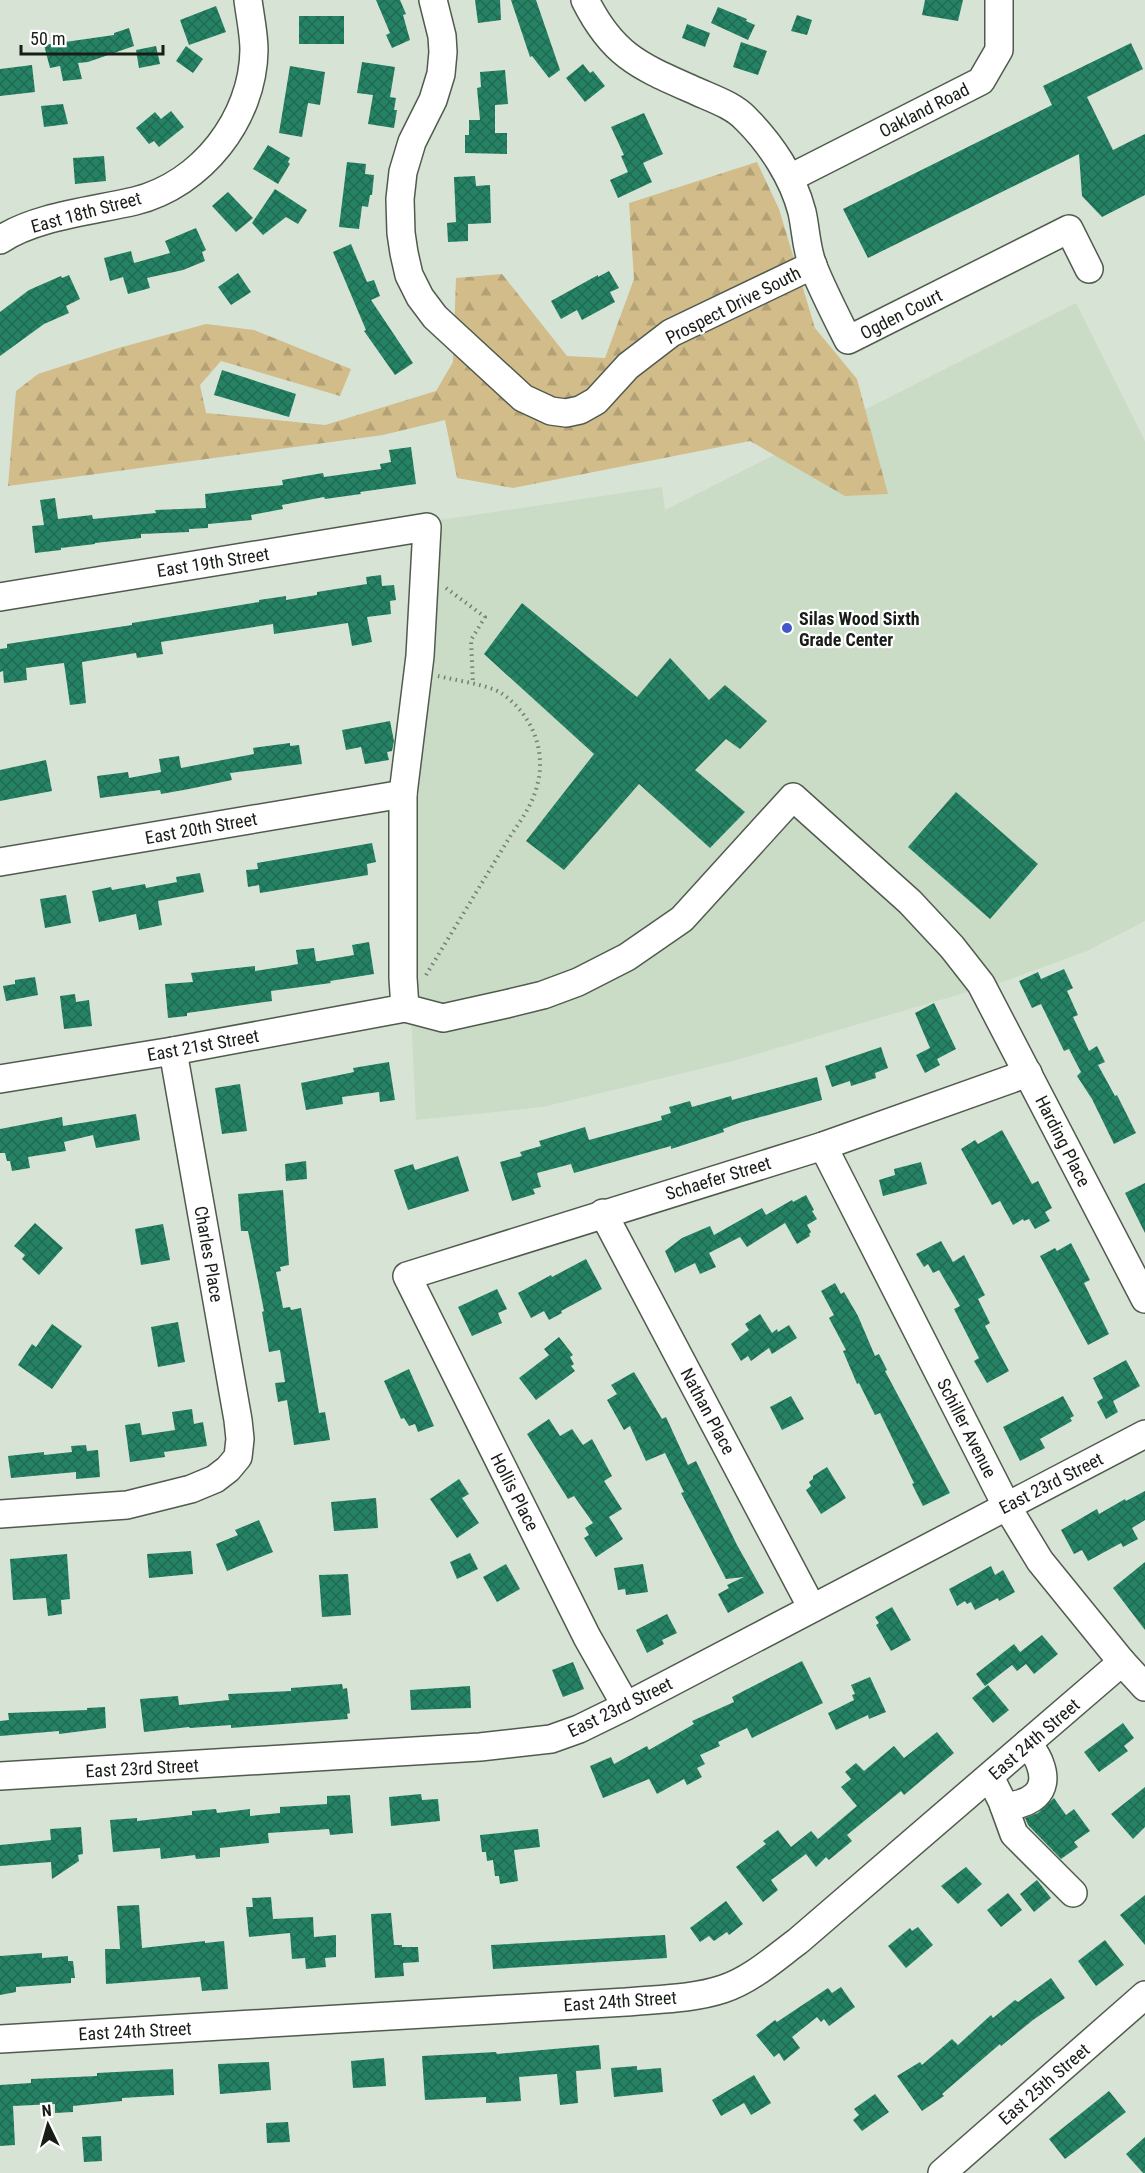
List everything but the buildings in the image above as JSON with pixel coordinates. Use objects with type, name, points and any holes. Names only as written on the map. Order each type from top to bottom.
[{"type":"street","name":"East 18th Street","points":[[0,240],[12,232],[42,221],[138,200],[193,172],[218,147],[238,118],[249,84],[254,50],[248,0]]},
{"type":"street","name":"Prospect Drive South","points":[[433,0],[442,36],[441,74],[433,100],[412,142],[403,172],[400,200],[404,253],[409,275],[420,297],[435,317],[523,398],[551,411],[566,413],[580,410],[596,401],[628,366],[671,333],[813,265]]},
{"type":"street","name":"Ogden Court","points":[[585,0],[607,36],[626,57],[655,73],[730,107],[744,116],[764,139],[790,178],[802,212],[813,265],[848,340],[1069,229],[1089,270]]},
{"type":"street","name":"Oakland Road","points":[[790,178],[981,81],[999,50],[999,0]]},
{"type":"street","name":"East 19th Street","points":[[0,597],[427,527],[420,656],[403,794]]},
{"type":"street","name":"East 20th Street","points":[[0,862],[403,794]]},
{"type":"street","points":[[403,794],[402,978],[405,1008]]},
{"type":"street","name":"Harding Place","points":[[405,1008],[443,1018],[543,996],[578,982],[627,957],[682,919],[793,797],[910,902],[952,947],[981,984],[1145,1299]]},
{"type":"street","name":"East 21st Street","points":[[0,1079],[173,1051],[405,1008]]},
{"type":"street","name":"Charles Place","points":[[0,1514],[128,1505],[191,1489],[215,1479],[238,1457],[240,1439],[237,1420],[173,1051]]},
{"type":"street","name":"Schaefer Street","points":[[407,1276],[823,1146],[1028,1073]]},
{"type":"street","name":"Schiller Avenue","points":[[823,1146],[1006,1506],[1040,1561],[1145,1687]]},
{"type":"street","name":"Nathan Place","points":[[603,1213],[812,1608]]},
{"type":"street","name":"Hollis Place","points":[[407,1276],[587,1637],[626,1706]]},
{"type":"street","name":"East 23rd Street","points":[[0,1776],[480,1747],[550,1739],[579,1729],[626,1706],[1145,1434]]},
{"type":"street","name":"East 24th Street","points":[[0,2039],[626,2002],[679,1998],[724,1989],[762,1969],[798,1941],[1122,1662]]},
{"type":"street","points":[[1004,1806],[1019,1806],[1042,1789],[1044,1780],[1040,1764],[1028,1743]]},
{"type":"street","points":[[990,1777],[1014,1834],[1073,1893]]},
{"type":"street","name":"East 25th Street","points":[[942,2173],[1145,1995]]},
{"type":"path","points":[[445,587],[484,617],[471,640],[473,684]]},
{"type":"path","points":[[422,982],[525,815],[538,781],[539,750],[533,728],[516,705],[499,691],[435,675]]},
{"type":"shaded area","name":"Silas Wood Sixth Grade Center","points":[[1076,303],[1145,441],[1145,921],[1087,951],[1005,981],[733,1061],[543,1107],[416,1120],[407,932],[417,736],[440,520],[662,487],[665,510]]},
{"type":"green space","points":[[757,162],[779,209],[815,328],[857,379],[888,494],[845,496],[750,441],[513,488],[457,478],[445,420],[383,435],[8,486],[16,391],[38,374],[115,349],[206,324],[254,330],[351,369],[340,396],[221,361],[200,385],[206,413],[325,425],[436,391],[453,362],[456,278],[502,274],[567,356],[605,358],[634,279],[629,203]]},
{"type":"place","name":"Silas Wood Sixth Grade Center","points":[[787,628]]}]
